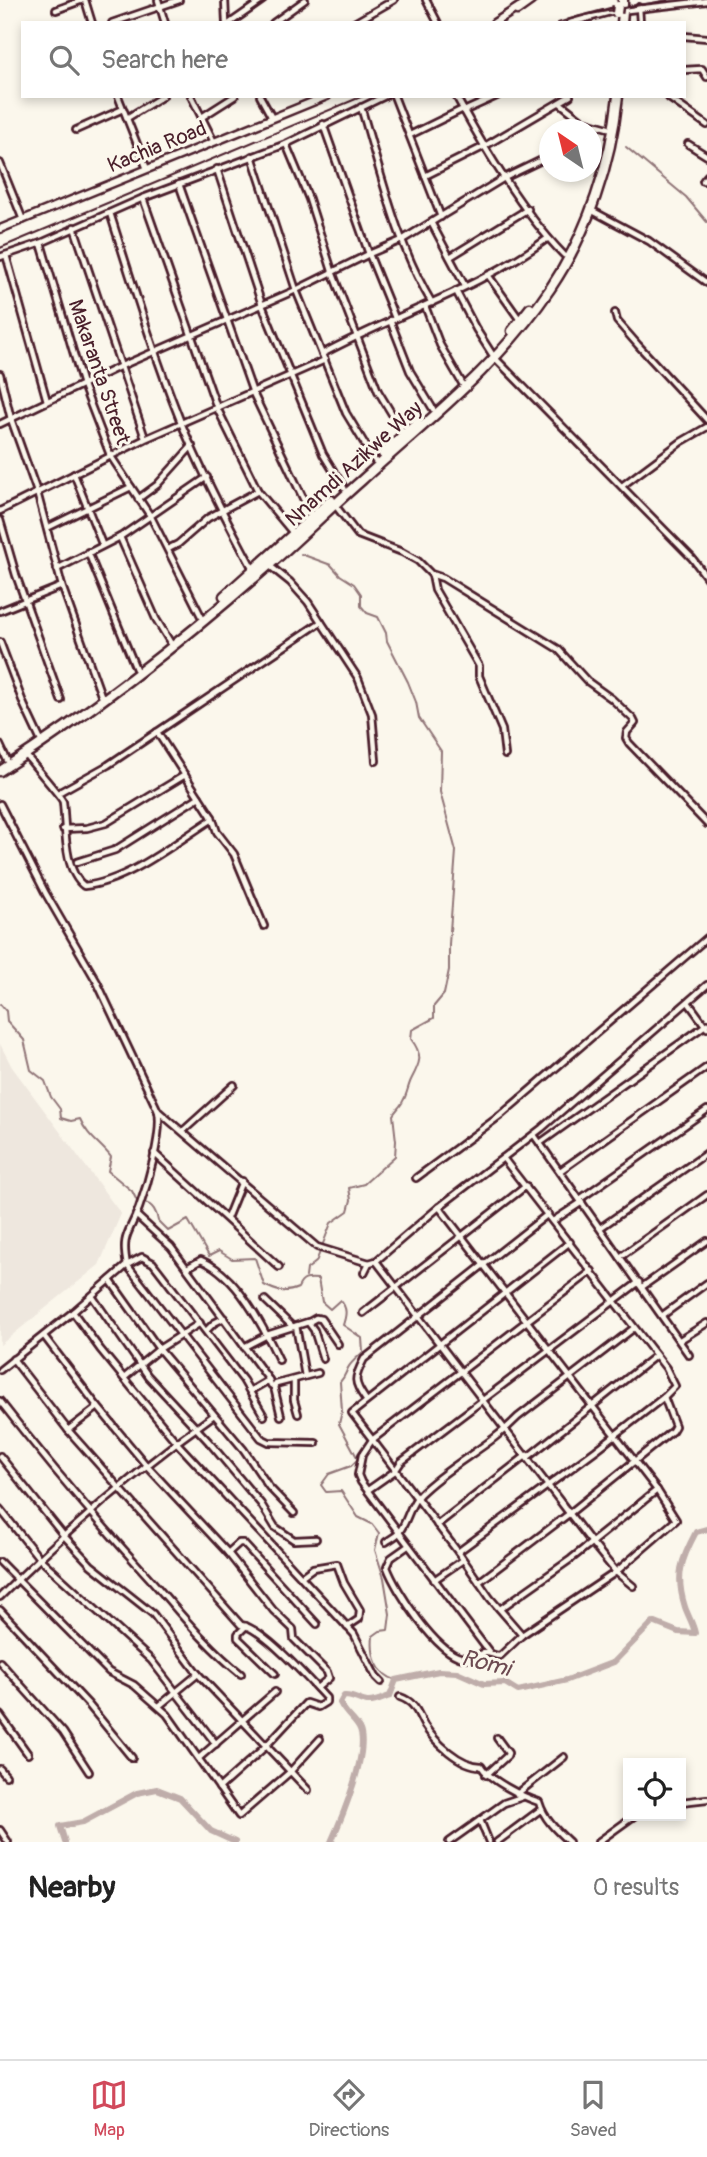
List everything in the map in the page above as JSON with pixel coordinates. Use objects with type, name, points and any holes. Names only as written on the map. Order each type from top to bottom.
[{"type":"highway","points":[[517,10],[531,0]]},
{"type":"highway","name":"Nnamdi Azikwe Way","points":[[4,763],[102,695],[170,642],[494,356],[540,295],[564,255],[590,196],[608,128],[613,98]]},
{"type":"highway","name":"Nnamdi Azikwe Way","points":[[0,771],[110,695],[269,565],[525,325],[575,246],[608,155],[618,98]]},
{"type":"main road","points":[[498,21],[517,10],[526,0]]},
{"type":"main road","name":"Kachia Road","points":[[0,229],[322,98]]},
{"type":"street","points":[[57,10],[84,0],[91,21]]},
{"type":"street","points":[[158,0],[164,21]]},
{"type":"street","points":[[118,21],[179,0]]},
{"type":"street","points":[[225,0],[228,21]]},
{"type":"street","points":[[231,21],[263,0]]},
{"type":"street","points":[[277,21],[305,0]]},
{"type":"street","points":[[358,21],[394,0]]},
{"type":"street","points":[[426,0],[437,21]]},
{"type":"street","points":[[577,21],[639,7],[707,1]]},
{"type":"street","points":[[639,7],[640,21]]},
{"type":"street","points":[[686,36],[707,38]]},
{"type":"street","points":[[686,69],[705,68],[707,77]]},
{"type":"street","points":[[119,98],[147,170]]},
{"type":"street","points":[[127,118],[160,98]]},
{"type":"street","points":[[192,98],[214,142]]},
{"type":"street","points":[[202,117],[232,98]]},
{"type":"street","points":[[261,98],[272,118]]},
{"type":"street","points":[[47,401],[3,256],[41,243],[143,198],[286,144],[381,98]]},
{"type":"street","points":[[395,98],[442,216]]},
{"type":"street","points":[[457,98],[503,178],[564,255]]},
{"type":"street","points":[[410,135],[492,98]]},
{"type":"street","points":[[425,176],[485,146],[567,98]]},
{"type":"street","points":[[668,98],[707,125]]},
{"type":"street","points":[[560,103],[583,121],[608,128]]},
{"type":"street","points":[[361,107],[402,240],[417,277],[432,303]]},
{"type":"street","points":[[76,130],[123,109]]},
{"type":"street","points":[[323,124],[410,371],[433,409]]},
{"type":"street","points":[[286,144],[378,391],[404,434]]},
{"type":"street","points":[[688,144],[707,156]]},
{"type":"street","points":[[253,156],[296,290],[321,354],[346,413],[375,461]]},
{"type":"street","points":[[0,424],[190,335],[333,274],[432,224],[503,178],[539,161]]},
{"type":"street","points":[[0,163],[23,220]]},
{"type":"street","points":[[217,169],[262,304],[291,377],[323,454],[344,488]]},
{"type":"street","points":[[703,181],[707,176]]},
{"type":"street","points":[[179,184],[253,393],[312,517]]},
{"type":"street","points":[[143,198],[217,408],[258,491],[293,534]]},
{"type":"street","points":[[450,257],[528,209]]},
{"type":"street","points":[[590,209],[649,241],[707,283]]},
{"type":"street","points":[[110,213],[181,423],[253,569]]},
{"type":"street","points":[[432,224],[465,286]]},
{"type":"street","points":[[74,227],[145,439]]},
{"type":"street","points":[[321,354],[488,275],[523,257],[548,238]]},
{"type":"street","name":"Makaranta Street","points":[[41,243],[83,385],[110,455],[151,517],[201,616]]},
{"type":"street","points":[[488,275],[521,321]]},
{"type":"street","points":[[456,291],[494,356],[581,448],[692,558],[707,578]]},
{"type":"street","points":[[425,306],[440,345],[462,383]]},
{"type":"street","points":[[615,313],[617,321],[707,420]]},
{"type":"street","points":[[0,511],[110,455],[325,360]]},
{"type":"street","points":[[0,374],[11,419],[37,492],[62,586],[102,695]]},
{"type":"street","points":[[622,486],[681,442],[707,427]]},
{"type":"street","points":[[138,499],[157,485],[192,446]]},
{"type":"street","points":[[74,474],[102,544]]},
{"type":"street","points":[[57,569],[120,537],[207,477]]},
{"type":"street","points":[[47,528],[131,487]]},
{"type":"street","points":[[168,549],[178,544],[208,518],[258,491]]},
{"type":"street","points":[[335,504],[358,535],[402,552],[418,561],[431,574],[435,590],[479,666],[479,676],[502,730],[505,755]]},
{"type":"street","points":[[0,520],[61,700]]},
{"type":"street","points":[[120,537],[156,620],[170,642]]},
{"type":"street","points":[[88,552],[136,669]]},
{"type":"street","points":[[269,565],[290,582],[308,602],[358,678],[372,714],[376,761]]},
{"type":"street","points":[[431,574],[443,578],[567,657],[587,681],[633,719],[635,723],[627,732],[629,743],[707,824]]},
{"type":"street","points":[[0,611],[62,586]]},
{"type":"street","points":[[58,793],[108,765],[321,622]]},
{"type":"street","points":[[0,642],[40,739]]},
{"type":"street","points":[[158,732],[212,817],[217,832],[234,854],[264,926]]},
{"type":"street","points":[[0,745],[4,763]]},
{"type":"street","points":[[25,754],[63,802],[66,846],[77,880],[84,886],[108,881],[135,867],[212,817]]},
{"type":"street","points":[[64,829],[87,828],[106,823],[185,775]]},
{"type":"street","points":[[77,862],[115,850],[199,797]]},
{"type":"street","points":[[0,804],[46,894],[97,982],[158,1111],[160,1129],[142,1199],[124,1241],[127,1265],[264,1440],[316,1443]]},
{"type":"street","points":[[416,1178],[500,1115],[707,939]]},
{"type":"street","points":[[158,1111],[320,1248],[369,1263],[376,1261],[439,1207],[534,1135],[707,985]]},
{"type":"street","points":[[540,1143],[706,1026],[688,1002]]},
{"type":"street","points":[[560,1171],[707,1067]]},
{"type":"street","points":[[183,1131],[234,1085]]},
{"type":"street","points":[[554,1221],[707,1110]]},
{"type":"street","points":[[534,1135],[690,1356]]},
{"type":"street","points":[[154,1153],[279,1267]]},
{"type":"street","points":[[600,1228],[707,1153]]},
{"type":"street","points":[[458,1552],[596,1450],[675,1386],[674,1379],[503,1158]]},
{"type":"street","points":[[227,1217],[242,1181]]},
{"type":"street","points":[[363,1313],[526,1186]]},
{"type":"street","points":[[621,1257],[707,1195]]},
{"type":"street","points":[[439,1207],[527,1321],[591,1407],[657,1490],[676,1521],[616,1572],[522,1635],[500,1656],[493,1656],[408,1546],[358,1475],[362,1455],[372,1440],[461,1370],[527,1321],[592,1271]]},
{"type":"street","points":[[137,1212],[171,1247],[274,1387],[281,1416]]},
{"type":"street","points":[[366,1400],[355,1376],[364,1359],[548,1214]]},
{"type":"street","points":[[368,1490],[614,1300],[707,1241]]},
{"type":"street","points":[[522,1635],[478,1581],[352,1413],[570,1242]]},
{"type":"street","points":[[0,1370],[127,1265],[142,1257],[153,1263],[200,1323],[250,1391],[264,1416]]},
{"type":"street","points":[[187,1268],[201,1260],[226,1278],[258,1318],[279,1360]]},
{"type":"street","points":[[376,1261],[592,1543],[616,1572],[633,1586]]},
{"type":"street","points":[[364,1273],[369,1263]]},
{"type":"street","points":[[110,1280],[159,1349],[244,1450],[269,1488],[294,1513]]},
{"type":"street","points":[[663,1315],[707,1283]]},
{"type":"street","points":[[92,1296],[149,1376],[261,1504],[275,1527],[294,1541],[316,1539]]},
{"type":"street","points":[[265,1300],[294,1326],[305,1376]]},
{"type":"street","points":[[659,1310],[672,1308]]},
{"type":"street","points":[[73,1312],[177,1443],[347,1627],[381,1682]]},
{"type":"street","points":[[206,1331],[225,1318]]},
{"type":"street","points":[[244,1347],[267,1335],[316,1318],[321,1319],[338,1344]]},
{"type":"street","points":[[308,1322],[314,1330],[323,1359]]},
{"type":"street","points":[[124,1378],[159,1349],[200,1323]]},
{"type":"street","points":[[680,1340],[707,1323]]},
{"type":"street","points":[[386,1542],[399,1533],[417,1497],[634,1328]]},
{"type":"street","points":[[44,1336],[146,1465],[228,1553],[273,1610],[293,1629],[294,1639],[327,1672],[328,1678],[317,1688]]},
{"type":"street","points":[[437,1525],[655,1356]]},
{"type":"street","points":[[13,1359],[68,1430],[241,1625],[247,1625],[272,1645],[326,1698],[326,1702],[318,1707],[306,1703],[265,1746],[219,1788]]},
{"type":"street","points":[[274,1387],[276,1384],[318,1373]]},
{"type":"street","points":[[250,1391],[269,1380]]},
{"type":"street","points":[[294,1380],[294,1400],[298,1414]]},
{"type":"street","points":[[478,1581],[570,1514],[674,1429],[664,1397]]},
{"type":"street","points":[[0,1401],[32,1443],[213,1652],[241,1674]]},
{"type":"street","points":[[68,1430],[98,1407]]},
{"type":"street","points":[[0,1597],[39,1558],[146,1465],[214,1415]]},
{"type":"street","points":[[0,1456],[64,1536],[91,1564],[153,1614],[198,1674],[308,1790]]},
{"type":"street","points":[[500,1609],[592,1543],[657,1490]]},
{"type":"street","points":[[0,1509],[39,1558],[151,1660],[216,1744]]},
{"type":"street","points":[[228,1553],[239,1543],[243,1543],[317,1624]]},
{"type":"street","points":[[408,1546],[391,1558],[387,1567],[398,1592],[424,1628],[453,1654],[462,1658],[490,1653]]},
{"type":"street","points":[[435,1580],[463,1560]]},
{"type":"street","points":[[0,1562],[109,1672],[134,1685],[159,1706],[199,1758],[236,1814],[241,1816],[290,1772],[320,1739]]},
{"type":"street","points":[[302,1576],[313,1568],[337,1564],[360,1611],[359,1619],[347,1627]]},
{"type":"street","points":[[0,1610],[88,1704],[132,1758]]},
{"type":"street","points":[[247,1625],[238,1634],[238,1638],[275,1674]]},
{"type":"street","points":[[0,1662],[63,1732],[89,1772]]},
{"type":"street","points":[[159,1706],[198,1674]]},
{"type":"street","points":[[199,1758],[275,1692]]},
{"type":"street","points":[[400,1697],[413,1704],[435,1738],[452,1754],[473,1766],[481,1766],[486,1775],[519,1795],[539,1802],[540,1810],[569,1842]]},
{"type":"street","points":[[0,1715],[28,1754]]},
{"type":"street","points":[[486,1775],[508,1756],[498,1738]]},
{"type":"street","points":[[449,1842],[519,1795],[564,1757]]},
{"type":"street","points":[[0,1769],[6,1776]]},
{"type":"street","points":[[686,1801],[707,1799]]},
{"type":"street","points":[[497,1842],[540,1810]]},
{"type":"street","points":[[480,1820],[489,1842]]},
{"type":"street","points":[[598,1842],[627,1821]]},
{"type":"street","points":[[0,1830],[8,1842]]},
{"type":"shaded area","points":[[0,1044],[12,1067],[121,1214],[99,1265],[0,1345]]},
{"type":"waterway","points":[[626,147],[686,197],[707,222]]},
{"type":"waterway","points":[[301,554],[331,565],[354,584],[361,594],[361,606],[367,613],[378,617],[408,682],[419,718],[441,751],[440,792],[456,851],[449,970],[444,994],[434,1006],[434,1018],[412,1030],[411,1039],[418,1050],[419,1059],[404,1099],[393,1115],[395,1156],[364,1184],[349,1188],[351,1200],[348,1211],[331,1223],[316,1262],[307,1269],[306,1277]]},
{"type":"waterway","points":[[0,1004],[6,1011],[7,1021],[24,1040],[31,1070],[45,1081],[51,1097],[60,1109],[61,1118],[71,1121],[80,1119],[90,1135],[111,1157],[108,1171],[132,1191],[138,1203]]},
{"type":"waterway","points":[[144,1203],[152,1207],[158,1221],[168,1231],[188,1220],[209,1256],[219,1251],[232,1259],[255,1258],[264,1285],[268,1287],[288,1291],[298,1288],[306,1279],[318,1279],[322,1302],[330,1309],[340,1300],[346,1312],[343,1325],[362,1338],[363,1352],[351,1364],[340,1382],[342,1411],[339,1424],[358,1459],[351,1466],[329,1474],[321,1485],[326,1492],[341,1491],[358,1517],[372,1524],[379,1533],[375,1550],[384,1578],[390,1614],[388,1630],[373,1636],[373,1650],[379,1668],[396,1680]]},
{"type":"waterway","name":"Romi","points":[[331,1842],[353,1785],[361,1752],[362,1738],[359,1728],[340,1703],[344,1696],[367,1702],[376,1701],[390,1696],[396,1680],[439,1671],[457,1672],[484,1684],[505,1683],[518,1691],[567,1680],[614,1662],[653,1622],[678,1632],[695,1633],[682,1596],[681,1568],[696,1532],[707,1529]]},
{"type":"waterway","name":"Romi","points":[[65,1842],[60,1826],[83,1822],[137,1793],[157,1789],[180,1798],[211,1831],[235,1842]]},
{"type":"railway","points":[[564,21],[668,0]]},
{"type":"railway","points":[[0,248],[358,98]]}]
